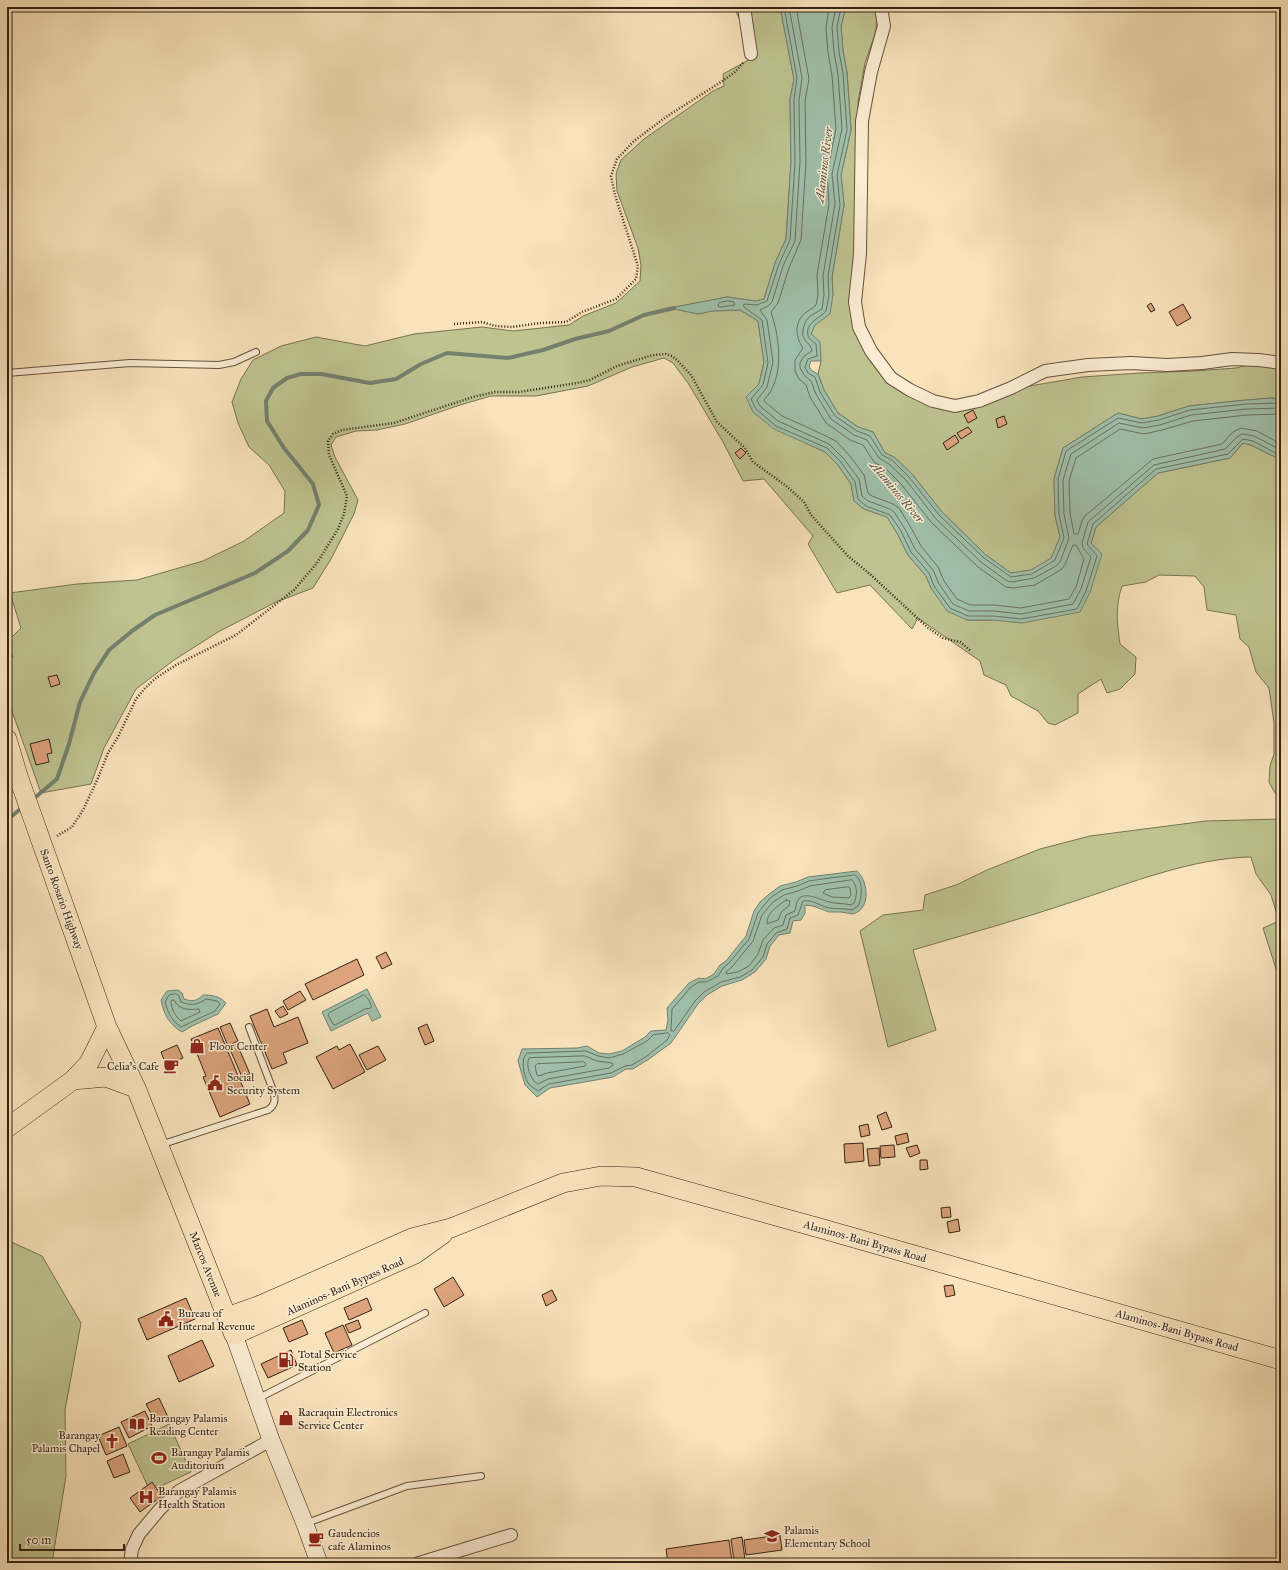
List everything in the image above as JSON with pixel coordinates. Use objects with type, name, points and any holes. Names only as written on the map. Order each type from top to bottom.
[{"type":"main road","name":"Santo Rosario Highway","points":[[7,739],[36,828],[107,1026],[121,1057]]},
{"type":"main road","points":[[73,1080],[89,1063],[107,1026]]},
{"type":"main road","points":[[89,1063],[121,1057]]},
{"type":"main road","points":[[7,1128],[73,1080],[121,1057]]},
{"type":"main road","name":"Marcos Avenue","points":[[121,1057],[136,1088],[230,1326],[271,1440],[319,1563]]},
{"type":"main road","points":[[73,1080],[106,1077],[136,1088]]},
{"type":"main road","name":"Alaminos-Bani Bypass Road","points":[[230,1326],[264,1304],[412,1238],[451,1228],[563,1183],[601,1176],[636,1177],[823,1228],[1281,1360]]},
{"type":"street","points":[[744,7],[751,54]]},
{"type":"street","points":[[881,7],[884,26],[871,72],[862,121],[860,254],[855,302],[859,327],[871,351],[891,378],[910,390],[933,401],[955,406],[979,401],[1011,388],[1045,371],[1088,365],[1131,363],[1167,365],[1202,363],[1232,359],[1259,360],[1281,363]]},
{"type":"street","points":[[130,1563],[132,1549],[139,1534],[160,1509],[179,1491],[271,1440]]},
{"type":"street","points":[[419,1563],[512,1535]]},
{"type":"lane","points":[[7,373],[130,363],[219,365],[234,362],[256,352]]},
{"type":"lane","points":[[159,1145],[272,1108],[275,1100],[274,1093],[249,1027]]},
{"type":"lane","points":[[257,1399],[425,1312]]},
{"type":"lane","points":[[305,1524],[407,1486],[481,1476]]},
{"type":"path","points":[[454,324],[482,322],[495,326],[512,327],[540,323],[566,322],[582,312],[616,299],[636,279],[638,266],[615,195],[611,176],[617,159],[634,141],[735,72],[751,54]]},
{"type":"path","points":[[43,845],[72,827],[83,810],[108,753],[118,737],[136,699],[145,688],[156,678],[176,665],[236,635],[294,590],[317,563],[338,529],[347,503],[347,496],[329,455],[328,441],[333,434],[342,430],[394,424],[473,396],[495,392],[519,392],[590,380],[618,366],[653,355],[666,354],[672,356],[678,361],[698,386],[705,403],[717,422],[745,448],[753,462],[785,485],[804,502],[811,515],[848,556],[927,627],[943,638],[960,642],[971,650]]},
{"type":"shaded area","points":[[734,7],[780,7],[794,79],[790,99],[791,162],[786,239],[775,263],[764,299],[756,301],[727,297],[671,308],[698,314],[712,311],[740,310],[758,321],[764,362],[759,384],[746,397],[801,440],[825,452],[838,465],[851,484],[854,501],[864,509],[887,517],[908,555],[926,576],[931,588],[967,620],[993,620],[1091,543],[1096,527],[1158,473],[1230,458],[1243,443],[1251,445],[1281,460],[1281,800],[1269,782],[1270,766],[1274,754],[1274,723],[1269,688],[1256,672],[1249,647],[1240,639],[1236,615],[1207,610],[1204,587],[1195,576],[1159,575],[1146,582],[1122,586],[1118,601],[1117,615],[1120,644],[1136,657],[1135,674],[1120,689],[1107,693],[1101,679],[1078,694],[1078,713],[1055,725],[1048,723],[1038,711],[1011,696],[1006,685],[984,675],[980,661],[918,618],[912,629],[870,585],[837,593],[808,544],[813,536],[764,479],[743,481],[723,442],[688,383],[673,363],[664,358],[632,367],[588,386],[536,396],[491,396],[405,424],[377,430],[356,431],[336,437],[331,445],[335,457],[358,500],[354,514],[331,559],[313,588],[276,602],[218,632],[174,660],[136,689],[104,748],[91,784],[41,793],[7,697],[7,659],[13,657],[7,642],[21,628],[10,593],[77,584],[137,580],[203,561],[244,541],[284,513],[285,491],[269,465],[249,447],[238,423],[232,402],[241,379],[253,360],[281,346],[316,337],[365,346],[414,334],[482,327],[513,331],[569,325],[583,316],[616,303],[640,281],[641,265],[638,248],[617,191],[616,174],[621,160],[644,139],[713,91],[724,86],[723,74],[756,56]]},
{"type":"shaded area","points":[[843,7],[877,7],[876,31],[865,63],[858,102],[854,273],[851,314],[887,378],[956,409],[1024,387],[1082,377],[1236,368],[1281,358],[1281,400],[1272,398],[1189,406],[1158,416],[1142,419],[1118,413],[1063,448],[1054,479],[1055,515],[1060,537],[1051,559],[1031,570],[1011,573],[986,555],[942,512],[912,474],[894,457],[885,453],[873,432],[858,427],[838,413],[824,390],[818,374],[821,361],[811,335],[814,325],[833,295],[832,277],[844,205],[841,175],[851,130],[847,73],[841,26],[845,11]]},
{"type":"shaded area","points":[[1281,819],[1281,979],[1277,972],[1263,928],[1279,921],[1271,895],[1256,874],[1251,857],[1229,858],[1184,867],[1140,879],[1035,914],[913,950],[936,1030],[888,1047],[860,931],[883,915],[923,910],[925,895],[956,885],[987,870],[1040,849],[1090,836],[1206,821]]},
{"type":"shaded area","points":[[7,1240],[42,1256],[81,1323],[65,1410],[66,1476],[52,1563],[7,1563]]},
{"type":"shaded area","name":"Barangay Palamis Auditorium","points":[[169,1424],[191,1472],[150,1491],[128,1444]]},
{"type":"water","name":"Alaminos River","points":[[780,7],[843,7],[845,11],[841,26],[847,73],[851,130],[841,175],[844,205],[832,277],[833,295],[830,314],[815,325],[811,334],[820,342],[821,361],[811,361],[809,366],[811,370],[818,374],[824,390],[838,413],[858,427],[873,432],[885,453],[894,457],[912,474],[942,512],[986,555],[1011,573],[1031,570],[1051,558],[1060,537],[1055,515],[1054,479],[1063,448],[1118,413],[1142,419],[1158,416],[1189,406],[1272,398],[1281,400],[1281,460],[1251,445],[1243,443],[1230,458],[1158,473],[1096,527],[1091,543],[1102,554],[1090,592],[1080,612],[1022,623],[993,620],[967,620],[947,611],[931,588],[926,576],[908,555],[887,517],[864,509],[854,501],[851,484],[838,465],[825,452],[774,429],[753,412],[746,397],[759,384],[764,362],[758,321],[740,310],[712,311],[698,314],[670,308],[727,297],[756,301],[764,299],[775,263],[786,239],[791,162],[790,99],[794,79]]},
{"type":"water","points":[[857,871],[865,884],[866,895],[864,905],[857,913],[829,912],[813,906],[805,905],[805,913],[801,920],[793,921],[790,933],[779,935],[770,946],[766,959],[755,972],[742,980],[722,986],[707,995],[698,1004],[671,1043],[649,1059],[633,1069],[626,1069],[613,1077],[550,1088],[537,1097],[525,1085],[518,1061],[522,1049],[577,1048],[587,1046],[599,1053],[609,1054],[622,1051],[645,1037],[651,1031],[666,1030],[668,1020],[667,1008],[689,983],[699,978],[705,979],[714,974],[720,965],[726,961],[746,936],[754,911],[760,902],[768,895],[780,886],[808,877]]},
{"type":"water","points":[[367,989],[381,1017],[372,1021],[368,1013],[331,1031],[322,1012]]},
{"type":"water","points":[[178,990],[182,993],[184,999],[187,1000],[192,1001],[199,999],[203,995],[210,995],[218,997],[226,1003],[218,1014],[182,1032],[168,1019],[161,1000],[167,991]]},
{"type":"building","points":[[1151,303],[1155,310],[1151,312],[1147,306]]},
{"type":"building","points":[[1183,304],[1191,318],[1177,326],[1169,312]]},
{"type":"building","points":[[973,410],[977,418],[968,423],[964,415]]},
{"type":"building","points":[[1004,416],[1007,424],[998,428],[996,419]]},
{"type":"building","points":[[968,427],[972,432],[961,439],[957,433]]},
{"type":"building","points":[[955,435],[959,442],[947,450],[943,443]]},
{"type":"building","points":[[741,448],[746,453],[740,459],[735,453]]},
{"type":"building","points":[[57,675],[60,684],[51,687],[48,677]]},
{"type":"building","points":[[49,739],[52,753],[47,754],[49,762],[36,765],[30,744]]},
{"type":"building","points":[[386,952],[392,964],[382,969],[376,957]]},
{"type":"building","points":[[357,959],[364,975],[313,1000],[305,984]]},
{"type":"building","points":[[300,991],[306,1000],[288,1010],[283,1001]]},
{"type":"building","points":[[283,1006],[288,1014],[280,1018],[275,1011]]},
{"type":"building","points":[[267,1009],[274,1027],[298,1017],[308,1043],[283,1053],[287,1063],[272,1069],[250,1016]]},
{"type":"building","points":[[230,1023],[238,1041],[228,1046],[220,1027]]},
{"type":"building","points":[[427,1024],[434,1041],[425,1045],[418,1028]]},
{"type":"building","points":[[218,1028],[250,1104],[220,1117],[203,1077],[206,1076],[191,1039]]},
{"type":"building","points":[[237,1044],[250,1074],[242,1077],[229,1047]]},
{"type":"building","points":[[350,1044],[365,1072],[333,1089],[316,1057],[337,1046],[339,1050]]},
{"type":"building","points":[[177,1045],[183,1058],[166,1065],[161,1052]]},
{"type":"building","points":[[378,1046],[386,1060],[367,1070],[359,1055]]},
{"type":"building","points":[[886,1112],[892,1127],[882,1130],[877,1116]]},
{"type":"building","points":[[868,1124],[870,1135],[861,1137],[859,1126]]},
{"type":"building","points":[[907,1133],[909,1142],[897,1145],[895,1136]]},
{"type":"building","points":[[863,1143],[864,1161],[845,1163],[844,1144]]},
{"type":"building","points":[[894,1145],[895,1157],[881,1158],[880,1146]]},
{"type":"building","points":[[917,1145],[920,1153],[910,1157],[906,1148]]},
{"type":"building","points":[[879,1148],[880,1165],[869,1166],[867,1149]]},
{"type":"building","points":[[920,1160],[927,1160],[928,1169],[920,1170]]},
{"type":"building","points":[[950,1207],[951,1217],[942,1218],[941,1208]]},
{"type":"building","points":[[958,1219],[960,1231],[949,1233],[947,1222]]},
{"type":"building","points":[[453,1277],[464,1295],[444,1307],[434,1289]]},
{"type":"building","points":[[953,1285],[955,1295],[946,1297],[944,1286]]},
{"type":"building","points":[[552,1290],[557,1300],[546,1306],[542,1295]]},
{"type":"building","name":"Bureau of Internal Revenue","points":[[186,1298],[195,1319],[147,1340],[138,1319]]},
{"type":"building","points":[[367,1298],[372,1310],[349,1320],[344,1308]]},
{"type":"building","points":[[302,1320],[308,1334],[289,1342],[283,1328]]},
{"type":"building","points":[[358,1320],[361,1328],[349,1333],[345,1325]]},
{"type":"building","points":[[343,1325],[352,1345],[334,1353],[325,1333]]},
{"type":"building","points":[[202,1340],[214,1366],[179,1382],[168,1356]]},
{"type":"building","points":[[291,1350],[297,1365],[268,1378],[261,1364]]},
{"type":"building","points":[[159,1398],[168,1417],[156,1423],[146,1404]]},
{"type":"building","name":"Barangay Palamis Reading Center","points":[[145,1411],[152,1426],[129,1438],[121,1422]]},
{"type":"building","name":"Barangay Palamis Chapel","points":[[119,1427],[127,1446],[106,1455],[98,1436]]},
{"type":"building","points":[[123,1454],[130,1472],[114,1478],[107,1461]]},
{"type":"building","name":"Barangay Palamis Health Station","points":[[152,1482],[162,1496],[140,1512],[130,1498]]},
{"type":"building","points":[[780,1535],[782,1550],[746,1555],[744,1540]]},
{"type":"building","points":[[742,1537],[745,1560],[734,1561],[731,1539]]},
{"type":"building","points":[[729,1540],[732,1562],[668,1563],[666,1549]]},
{"type":"waterway","points":[[32,800],[57,779],[69,744],[80,702],[94,673],[109,650],[155,615],[255,573],[288,551],[308,530],[319,505],[313,484],[284,448],[267,421],[266,401],[273,388],[287,378],[301,374],[321,374],[370,383],[396,379],[421,364],[447,353],[508,358],[543,350],[575,339],[609,331],[644,315],[674,308]]},
{"type":"waterway","points":[[7,820],[24,806]]},
{"type":"place","name":"Floor Center","points":[[197,1046]]},
{"type":"place","name":"Celia's Cafe","points":[[171,1066]]},
{"type":"place","name":"Social Security System","points":[[215,1083]]},
{"type":"place","name":"Bureau of Internal Revenue","points":[[166,1319]]},
{"type":"place","name":"Total Service Station","points":[[286,1360]]},
{"type":"place","name":"Racraquin Electronics Service Center","points":[[286,1418]]},
{"type":"place","name":"Barangay Palamis Reading Center","points":[[137,1424]]},
{"type":"place","name":"Barangay Palamis Chapel","points":[[112,1441]]},
{"type":"place","name":"Barangay Palamis Auditorium","points":[[159,1458]]},
{"type":"place","name":"Barangay Palamis Health Station","points":[[146,1497]]},
{"type":"place","name":"Palamis Elementary School","points":[[772,1536]]},
{"type":"place","name":"Gaudencios cafe Alaminos","points":[[316,1539]]}]
